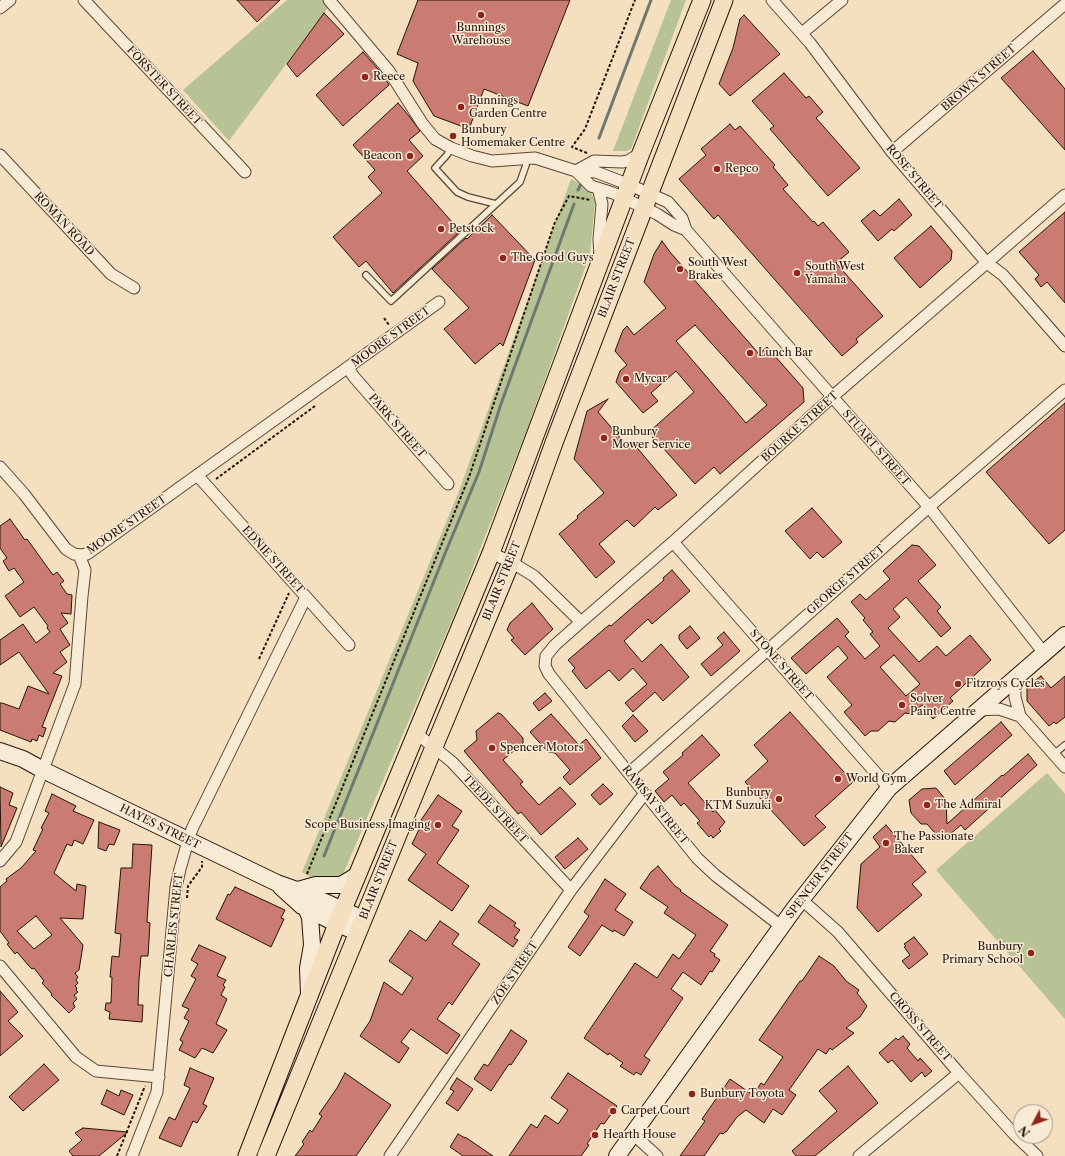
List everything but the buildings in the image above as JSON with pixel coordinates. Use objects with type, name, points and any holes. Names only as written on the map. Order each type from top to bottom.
[{"type":"main road","name":"BLAIR STREET","points":[[247,1156],[356,876],[491,553],[641,153],[702,0]]},
{"type":"main road","name":"BLAIR STREET","points":[[266,1156],[511,562],[555,440],[646,200],[725,0]]},
{"type":"main road","name":"SPENCER STREET","points":[[617,1156],[782,927],[889,788],[1065,635]]},
{"type":"main road","name":"HAYES STREET","points":[[0,752],[23,759],[188,841],[277,883],[306,908],[340,917],[361,926]]},
{"type":"main road","name":"HAYES STREET","points":[[0,761],[20,767],[43,770]]},
{"type":"main road","points":[[301,884],[341,885],[356,876]]},
{"type":"main road","name":"HAYES STREET","points":[[277,883],[301,884],[340,917]]},
{"type":"main road","points":[[306,908],[310,917],[312,945],[308,968],[309,994]]},
{"type":"street","points":[[0,8],[10,0]]},
{"type":"street","name":"FORSTER STREET","points":[[84,0],[245,172]]},
{"type":"street","points":[[329,0],[389,71],[422,123],[435,139],[451,148],[472,156],[492,161],[536,158],[576,171],[596,172],[627,192],[646,200]]},
{"type":"street","name":"ROSE STREET","points":[[772,0],[802,33],[892,152],[987,263],[1003,274],[1065,346]]},
{"type":"street","points":[[802,33],[842,0]]},
{"type":"street","name":"BROWN STREET","points":[[892,152],[1065,4]]},
{"type":"street","points":[[576,171],[594,161],[628,161],[641,153]]},
{"type":"street","name":"ROMAN ROAD","points":[[0,155],[111,274],[134,288]]},
{"type":"street","points":[[576,171],[591,186],[627,192],[646,200]]},
{"type":"street","points":[[598,188],[602,204],[599,239],[600,262]]},
{"type":"street","name":"BOURKE STREET","points":[[545,666],[546,656],[581,622],[673,542],[832,397],[1065,195]]},
{"type":"street","name":"STUART STREET","points":[[646,200],[668,202],[682,218],[686,230],[929,507],[1044,653]]},
{"type":"street","name":"STUART STREET","points":[[646,200],[674,226],[686,230]]},
{"type":"street","name":"MOORE STREET","points":[[0,861],[16,842],[74,689],[85,570],[79,555],[85,555],[93,551],[439,302]]},
{"type":"street","name":"PARK STREET","points":[[348,368],[354,377],[448,484]]},
{"type":"street","name":"GEORGE STREET","points":[[629,773],[929,507],[1065,390]]},
{"type":"street","points":[[0,467],[24,494],[66,549],[79,555]]},
{"type":"street","name":"EDNIE STREET","points":[[197,475],[349,645]]},
{"type":"street","name":"STONE STREET","points":[[673,542],[889,788]]},
{"type":"street","points":[[491,553],[511,562],[540,581],[581,622]]},
{"type":"street","name":"CHARLES STREET","points":[[132,1156],[157,1092],[153,1076],[176,887],[188,841],[195,822],[306,597]]},
{"type":"street","name":"RAMSAY STREET","points":[[545,666],[549,674],[705,866],[782,927]]},
{"type":"street","points":[[1015,679],[1015,697],[1020,716],[1065,767]]},
{"type":"street","points":[[979,710],[999,709],[1020,716]]},
{"type":"street","name":"TEEDE STREET","points":[[416,733],[452,762],[571,890]]},
{"type":"street","name":"ZOE STREET","points":[[390,1156],[571,890],[645,793]]},
{"type":"street","name":"CROSS STREET","points":[[802,900],[838,932],[959,1073],[1014,1134],[1037,1156]]},
{"type":"street","points":[[0,966],[76,1057],[96,1071],[153,1076]]},
{"type":"street","points":[[859,1156],[959,1073]]},
{"type":"street","points":[[633,1134],[657,1156]]},
{"type":"lane","points":[[451,148],[447,155],[435,168],[457,192],[468,197],[496,204]]},
{"type":"lane","points":[[366,275],[391,302],[520,182],[526,165],[526,158]]},
{"type":"lane","points":[[1054,754],[1065,745]]},
{"type":"path","points":[[590,153],[572,147],[585,129],[635,0]]},
{"type":"path","points":[[301,884],[468,477],[555,222],[569,196],[589,199],[602,204]]},
{"type":"path","points":[[212,482],[317,404]]},
{"type":"path","points":[[259,659],[294,584]]},
{"type":"path","points":[[117,1156],[142,1097],[153,1076]]},
{"type":"green space","points":[[287,0],[325,0],[330,5],[229,141],[183,90]]},
{"type":"green space","points":[[671,0],[686,0],[631,149],[626,151],[613,151]]},
{"type":"green space","points":[[571,179],[590,189],[595,202],[590,254],[527,430],[457,608],[341,879],[312,878],[302,872],[459,491]]},
{"type":"green space","name":"Bunbury Primary School","points":[[1047,773],[1065,794],[1065,1019],[936,870]]},
{"type":"waterway","points":[[599,138],[651,0]]},
{"type":"waterway","points":[[578,190],[582,182]]},
{"type":"waterway","points":[[324,856],[479,472],[501,404],[574,204]]},
{"type":"place","name":"Bunnings Warehouse","points":[[481,15]]},
{"type":"place","name":"Reece","points":[[365,77]]},
{"type":"place","name":"Bunnings Garden Centre","points":[[461,107]]},
{"type":"place","name":"Bunbury Homemaker Centre","points":[[453,136]]},
{"type":"place","name":"Beacon","points":[[410,156]]},
{"type":"place","name":"Repco","points":[[717,169]]},
{"type":"place","name":"Petstock","points":[[441,229]]},
{"type":"place","name":"The Good Guys","points":[[503,258]]},
{"type":"place","name":"South West Brakes","points":[[680,269]]},
{"type":"place","name":"South West Yamaha","points":[[797,273]]},
{"type":"place","name":"Lunch Bar","points":[[750,353]]},
{"type":"place","name":"Mycar","points":[[626,379]]},
{"type":"place","name":"Bunbury Mower Service","points":[[604,438]]},
{"type":"place","name":"Fitzroys Cycles","points":[[958,684]]},
{"type":"place","name":"Solver Paint Centre","points":[[902,705]]},
{"type":"place","name":"Spencer Motors","points":[[492,748]]},
{"type":"place","name":"World Gym","points":[[838,779]]},
{"type":"place","name":"Bunbury KTM Suzuki","points":[[779,799]]},
{"type":"place","name":"The Admiral","points":[[927,805]]},
{"type":"place","name":"Scope Business Imaging","points":[[438,825]]},
{"type":"place","name":"The Passionate Baker","points":[[886,843]]},
{"type":"place","name":"Bunbury Primary School","points":[[1031,953]]},
{"type":"place","name":"Bunbury Toyota","points":[[692,1094]]},
{"type":"place","name":"Carpet Court","points":[[613,1111]]},
{"type":"place","name":"Hearth House","points":[[595,1135]]}]
